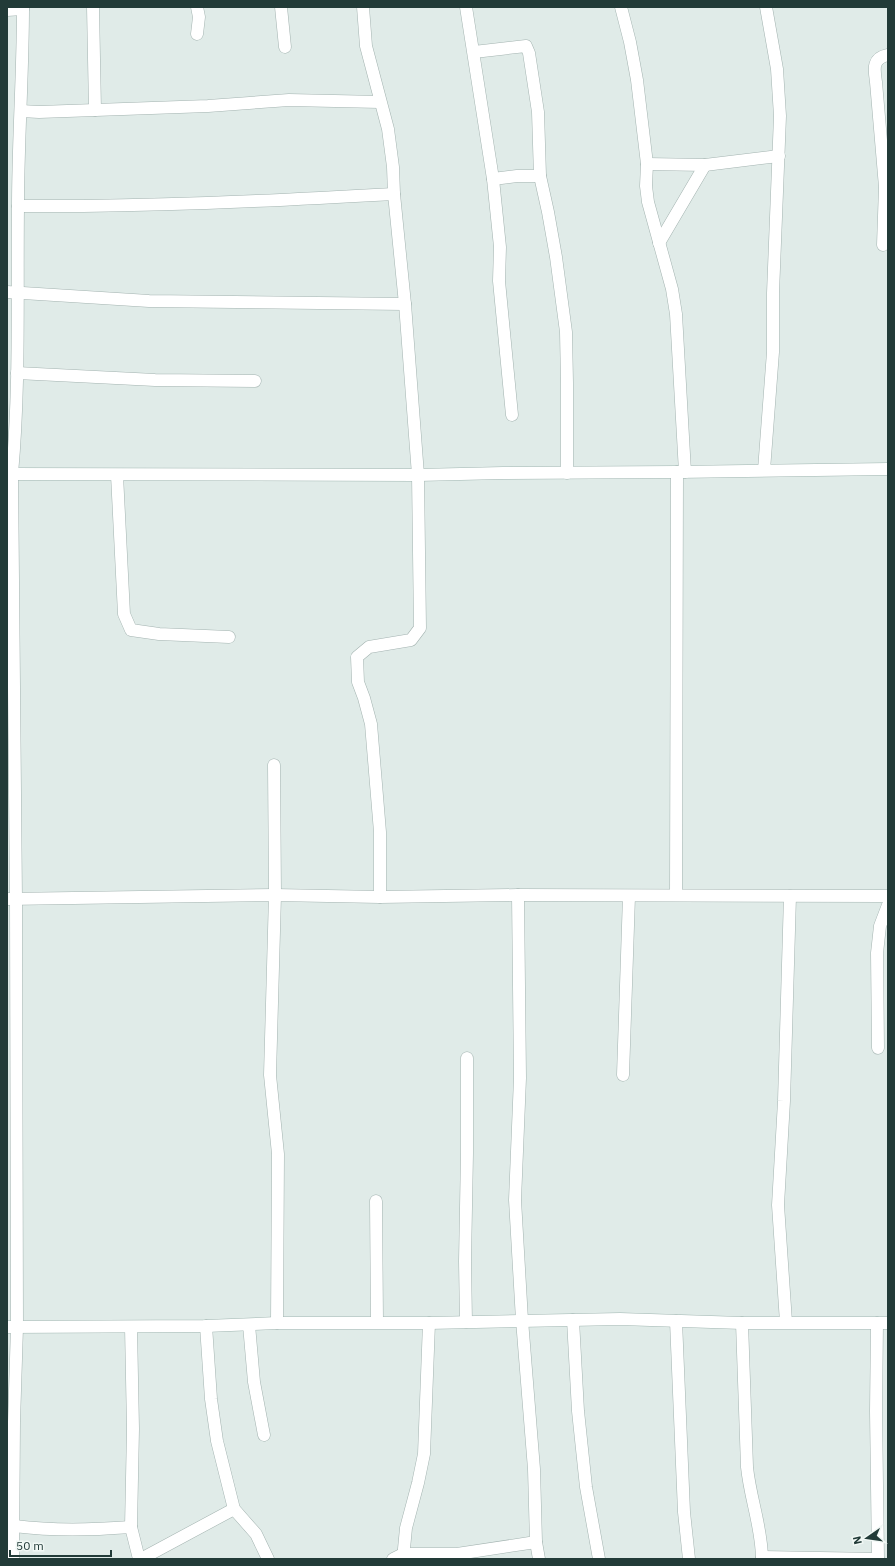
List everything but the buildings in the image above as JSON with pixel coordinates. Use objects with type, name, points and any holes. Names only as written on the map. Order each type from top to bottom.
[{"type":"street","points":[[93,7],[95,110]]},
{"type":"street","points":[[196,34],[199,17],[198,7]]},
{"type":"street","points":[[281,7],[285,47]]},
{"type":"street","points":[[363,7],[366,46],[391,145],[418,475],[420,628],[411,640],[369,647],[357,657],[358,682],[371,724],[380,832],[380,897]]},
{"type":"street","points":[[466,7],[493,179],[500,247],[499,281],[512,415]]},
{"type":"street","points":[[621,7],[630,42],[637,80],[647,164],[646,186],[648,202],[672,289],[676,314],[681,472],[676,896]]},
{"type":"street","points":[[764,470],[773,345],[773,293],[780,116],[777,69],[766,7]]},
{"type":"street","points":[[7,10],[23,8],[18,206],[12,293],[17,374],[9,474],[12,1327],[10,1471],[14,1526],[13,1559]]},
{"type":"street","points":[[474,52],[526,46],[529,53],[538,112],[540,176],[556,257],[566,332],[566,473]]},
{"type":"street","points":[[883,245],[886,187],[874,68],[875,62],[879,58],[888,55]]},
{"type":"street","points":[[21,111],[39,112],[208,106],[288,100],[380,102]]},
{"type":"street","points":[[647,164],[705,165],[779,156]]},
{"type":"street","points":[[659,243],[705,165]]},
{"type":"street","points":[[493,179],[517,176],[540,176]]},
{"type":"street","points":[[18,206],[98,207],[217,203],[394,194]]},
{"type":"street","points":[[12,293],[149,301],[210,300],[405,304]]},
{"type":"street","points":[[17,374],[155,380],[255,381]]},
{"type":"street","points":[[9,474],[418,475],[503,472],[566,473],[888,469]]},
{"type":"street","points":[[117,475],[124,614],[131,630],[159,634],[230,638]]},
{"type":"street","points":[[274,765],[275,895],[270,1075],[278,1154],[277,1323]]},
{"type":"street","points":[[11,899],[275,895],[380,897],[518,895],[888,896]]},
{"type":"street","points":[[518,895],[520,1071],[515,1200],[522,1320],[534,1469],[536,1542],[539,1559]]},
{"type":"street","points":[[623,1075],[629,896]]},
{"type":"street","points":[[786,1322],[778,1205],[784,1100],[790,896]]},
{"type":"street","points":[[878,1048],[877,953],[880,926],[888,905]]},
{"type":"street","points":[[466,1322],[465,1261],[467,1058]]},
{"type":"street","points":[[376,1201],[377,1322]]},
{"type":"street","points":[[12,1327],[131,1327],[249,1325],[277,1323],[429,1323],[620,1319],[742,1323],[883,1323],[876,1411],[878,1559],[762,1558],[757,1517],[749,1488],[742,1323]]},
{"type":"street","points":[[573,1320],[578,1411],[586,1487],[599,1559]]},
{"type":"street","points":[[676,1321],[684,1512],[689,1559]]},
{"type":"street","points":[[429,1323],[424,1454],[400,1557],[434,1557],[536,1542]]},
{"type":"street","points":[[249,1325],[254,1382],[264,1435]]},
{"type":"street","points":[[206,1326],[211,1399],[217,1441],[234,1509],[256,1534],[268,1559]]},
{"type":"street","points":[[131,1327],[133,1429],[131,1527],[140,1559],[234,1509]]},
{"type":"street","points":[[14,1526],[38,1529],[83,1530],[131,1527]]}]
